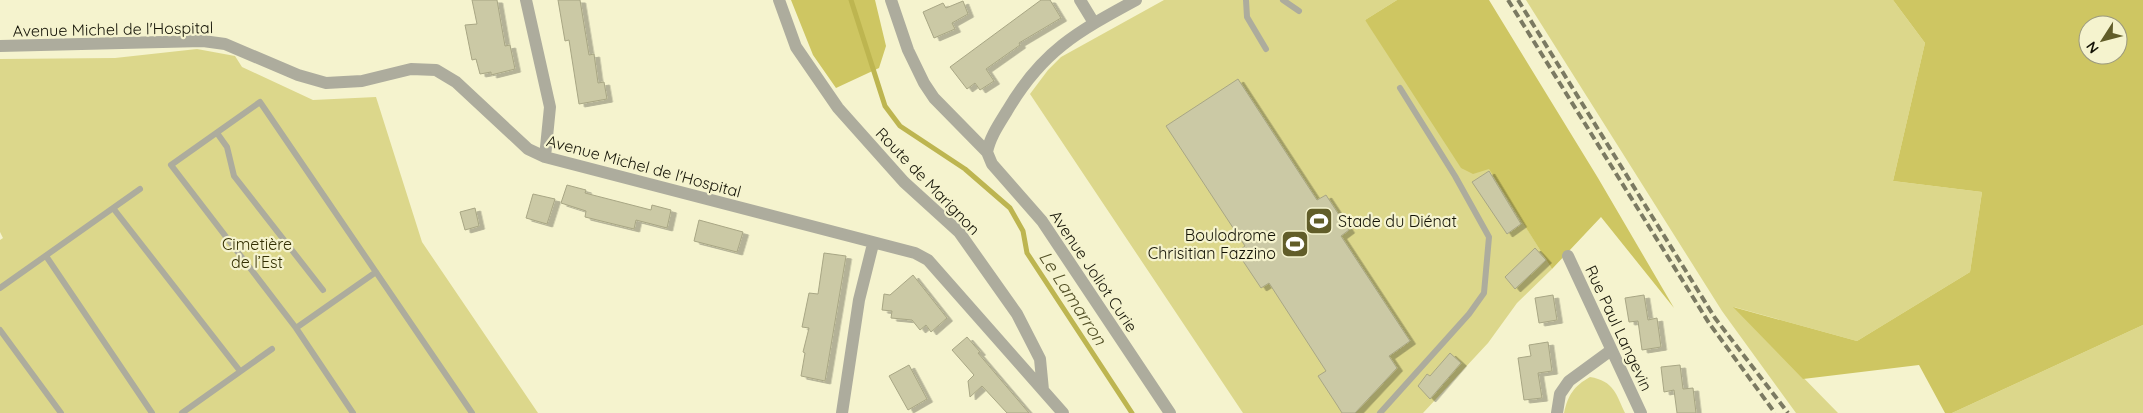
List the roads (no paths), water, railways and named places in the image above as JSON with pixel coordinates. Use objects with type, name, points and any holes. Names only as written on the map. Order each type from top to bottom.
[{"type":"street","points":[[526,0],[550,107],[545,157]]},
{"type":"street","name":"Route de Marignon","points":[[778,0],[796,48],[838,108],[904,182],[959,232],[1017,314],[1040,359],[1043,390]]},
{"type":"street","name":"Avenue Joliot Curie","points":[[890,0],[908,50],[924,83],[934,98],[987,152],[992,164],[1042,221],[1170,413]]},
{"type":"street","points":[[1080,0],[1094,23]]},
{"type":"street","points":[[987,152],[989,141],[1036,68],[1059,46],[1094,23],[1136,0]]},
{"type":"street","name":"Avenue Michel de l'Hospital","points":[[0,46],[203,41],[225,44],[298,74],[326,83],[362,81],[411,69],[436,70],[456,82],[528,149],[545,157],[915,254],[928,260],[1063,413]]},
{"type":"street","points":[[842,413],[859,300],[873,244]]},
{"type":"street","name":"Rue Paul Langevin","points":[[1568,256],[1640,413]]},
{"type":"street","points":[[1556,413],[1560,394],[1569,380],[1610,351]]},
{"type":"lane","points":[[1246,0],[1248,25],[1266,49]]},
{"type":"lane","points":[[1283,0],[1299,11]]},
{"type":"lane","points":[[1380,413],[1469,314],[1484,293],[1489,237],[1455,176],[1400,88]]},
{"type":"lane","points":[[353,413],[296,328],[171,165],[260,102],[472,413]]},
{"type":"lane","points":[[217,133],[227,147],[234,176],[323,290]]},
{"type":"lane","points":[[0,288],[140,189]]},
{"type":"lane","points":[[113,208],[240,371]]},
{"type":"lane","points":[[46,256],[152,413]]},
{"type":"lane","points":[[296,328],[376,272]]},
{"type":"lane","points":[[0,330],[61,413]]},
{"type":"lane","points":[[182,413],[272,349]]},
{"type":"waterway","name":"Le Lamarron","points":[[851,0],[885,106],[900,126],[965,169],[1010,208],[1023,231],[1027,253],[1132,413]]},
{"type":"railway","points":[[1508,0],[1709,323],[1775,413]]},
{"type":"railway","points":[[1518,0],[1715,318],[1788,413]]},
{"type":"place","name":"Stade du Diénat","points":[[1319,221]]},
{"type":"place","name":"Boulodrome Chrisitian Fazzino","points":[[1295,244]]},
{"type":"park label","name":"Cimetière de l’Est","points":[[257,253]]}]
